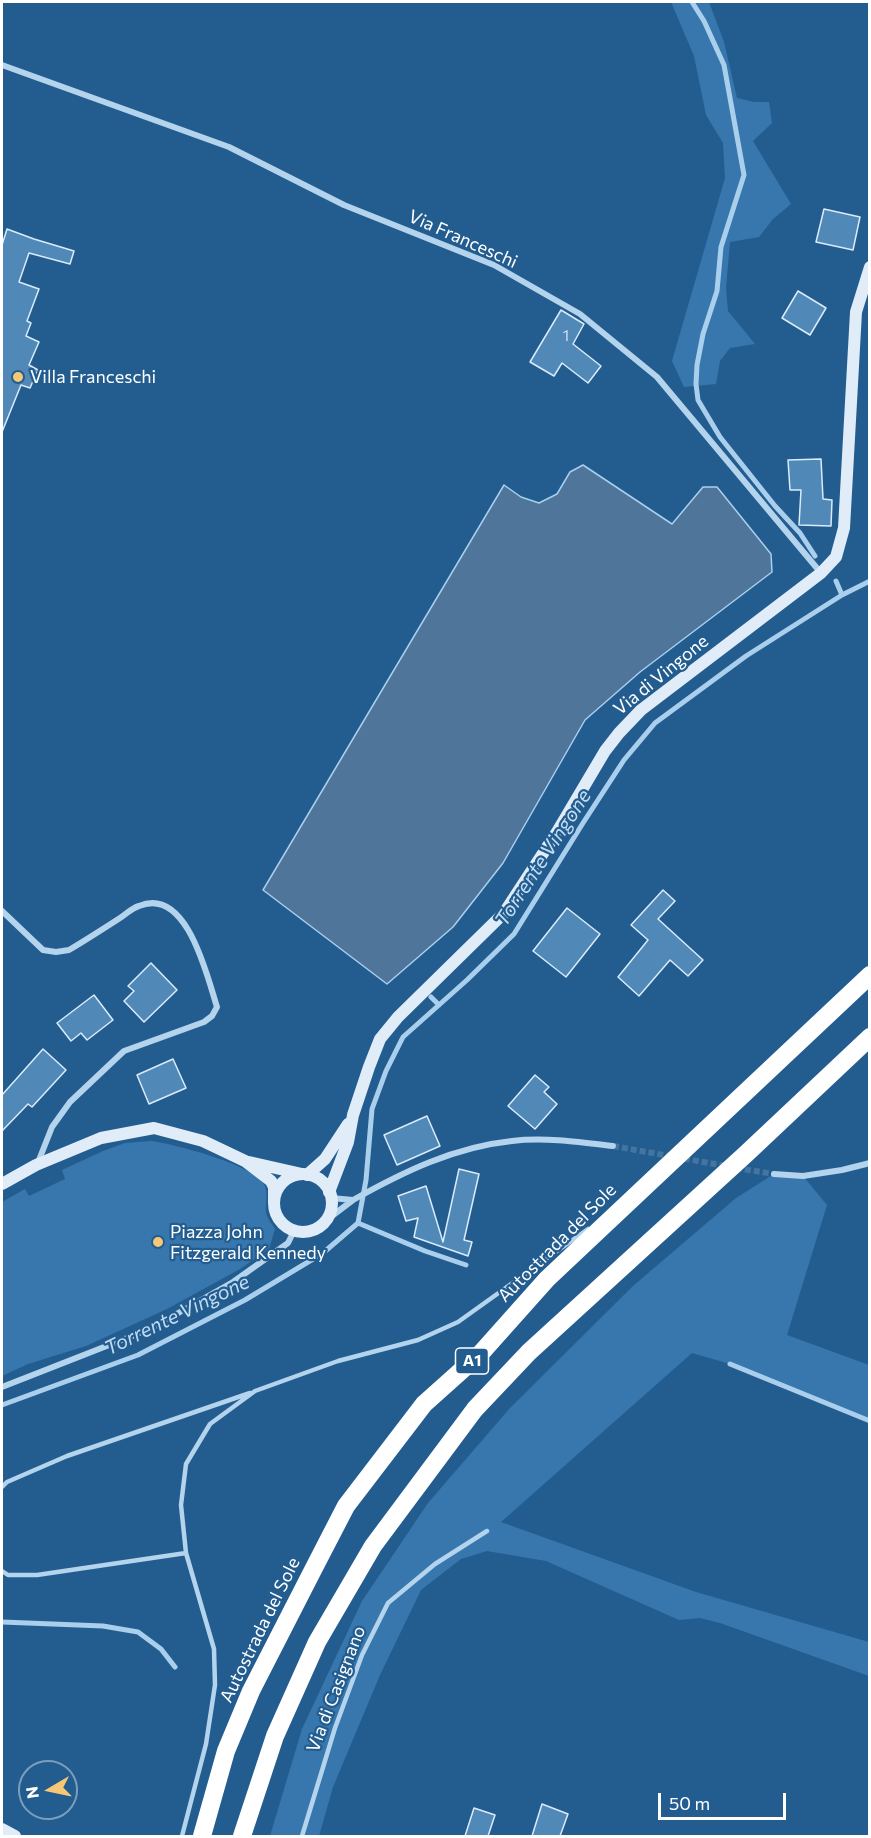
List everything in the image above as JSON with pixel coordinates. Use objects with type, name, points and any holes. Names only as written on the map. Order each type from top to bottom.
[{"type":"highway","name":"Autostrada del Sole","points":[[202,1836],[226,1750],[251,1691],[346,1506],[424,1404],[481,1353],[547,1279],[870,975]]},
{"type":"highway","name":"A1","points":[[242,1836],[275,1736],[317,1641],[373,1546],[475,1409],[529,1352],[747,1153],[870,1036]]},
{"type":"street","name":"Via Franceschi","points":[[2,65],[229,147],[344,205],[494,266],[580,314],[657,377],[821,573]]},
{"type":"street","name":"Via di Vingone","points":[[330,1195],[369,1067],[380,1039],[398,1017],[504,914],[557,832],[605,751],[619,733],[650,703],[821,573],[836,557],[844,528],[856,312],[870,267]]},
{"type":"street","points":[[2,911],[43,950],[56,952],[69,950],[140,905],[156,903],[170,909],[184,922],[191,934],[217,1007],[212,1016],[204,1022],[124,1051],[70,1102],[52,1127],[36,1166]]},
{"type":"street","name":"Via di Vingone","points":[[305,1175],[325,1159],[354,1115]]},
{"type":"street","points":[[2,1184],[36,1166],[100,1138],[154,1128],[203,1141],[245,1161],[271,1181],[279,1220],[294,1231],[311,1231],[353,1200],[374,1188],[409,1170],[456,1151],[512,1141],[574,1142],[613,1146]]},
{"type":"street","points":[[245,1161],[318,1179],[330,1195],[330,1211],[324,1222]]},
{"type":"street","points":[[774,1174],[803,1176],[870,1163]]},
{"type":"street","points":[[274,1202],[281,1185],[293,1176],[305,1175]]},
{"type":"street","points":[[330,1195],[353,1200]]},
{"type":"street","points":[[2,1387],[150,1329],[233,1282],[288,1243],[294,1231]]},
{"type":"street","points":[[2,1829],[15,1836]]},
{"type":"lane","points":[[747,1153],[861,1055]]},
{"type":"lane","points":[[600,1220],[639,1192]]},
{"type":"lane","points":[[2,1487],[7,1482],[67,1456],[338,1362],[418,1340],[458,1322],[591,1227]]},
{"type":"lane","points":[[182,1836],[206,1744],[215,1685],[214,1649],[186,1553],[182,1505],[186,1464],[210,1424],[255,1391]]},
{"type":"lane","name":"Via di Casignano","points":[[302,1836],[335,1728],[354,1676],[388,1603],[435,1564],[487,1531]]},
{"type":"lane","points":[[2,1571],[8,1575],[37,1575],[186,1553]]},
{"type":"shaded area","points":[[671,2],[709,2],[724,42],[737,98],[754,102],[769,102],[772,123],[753,141],[791,204],[773,219],[759,237],[730,242],[726,288],[728,311],[755,344],[730,348],[720,361],[716,384],[684,387],[672,361],[725,178],[723,143],[706,115],[694,56]]},
{"type":"shaded area","points":[[583,465],[672,524],[703,487],[717,487],[771,554],[772,572],[640,672],[585,720],[503,863],[453,927],[387,984],[263,890],[504,485],[521,497],[539,503],[557,494],[570,472]]},
{"type":"shaded area","name":"Piazza John Fitzgerald Kennedy","points":[[151,1141],[212,1156],[245,1169],[257,1177],[264,1184],[267,1194],[266,1212],[275,1229],[269,1249],[240,1269],[167,1309],[86,1346],[28,1364],[2,1376],[2,1202],[25,1189],[29,1196],[65,1179],[62,1170],[103,1151],[125,1143]]},
{"type":"shaded area","points":[[774,1174],[803,1176],[827,1205],[787,1335],[869,1365],[869,1421],[730,1364],[692,1353],[501,1522],[696,1592],[869,1642],[869,1676],[720,1623],[700,1618],[679,1620],[546,1561],[487,1551],[461,1559],[421,1590],[380,1675],[333,1787],[319,1836],[270,1836],[302,1729],[362,1601],[428,1503],[510,1408],[633,1286],[736,1198]]},
{"type":"building","points":[[824,209],[860,217],[853,250],[816,242]]},
{"type":"building","points":[[7,229],[74,251],[70,264],[29,253],[19,282],[39,289],[27,321],[31,323],[26,336],[39,342],[29,365],[38,370],[30,388],[21,385],[2,432],[2,245]]},
{"type":"building","points":[[798,291],[826,308],[810,335],[782,318]]},
{"type":"building","points":[[561,310],[584,324],[573,344],[601,366],[588,383],[562,363],[554,376],[530,362]]},
{"type":"building","points":[[821,459],[823,499],[832,500],[831,526],[799,525],[801,490],[790,490],[788,460]]},
{"type":"building","points":[[663,890],[675,901],[658,919],[703,960],[688,976],[670,960],[639,996],[618,977],[648,940],[631,925]]},
{"type":"building","points":[[567,908],[600,934],[566,977],[533,951]]},
{"type":"building","points":[[151,963],[177,990],[144,1022],[124,1001],[134,991],[128,986]]},
{"type":"building","points":[[94,995],[113,1020],[87,1040],[81,1033],[71,1041],[57,1023]]},
{"type":"building","points":[[43,1049],[66,1070],[32,1107],[28,1104],[2,1131],[2,1095]]},
{"type":"building","points":[[173,1059],[186,1088],[149,1104],[137,1075]]},
{"type":"building","points":[[535,1075],[549,1087],[544,1092],[557,1104],[535,1129],[508,1106]]},
{"type":"building","points":[[427,1116],[440,1146],[397,1165],[384,1135]]},
{"type":"building","points":[[459,1169],[479,1174],[464,1240],[472,1242],[468,1256],[414,1237],[418,1218],[406,1221],[398,1196],[426,1186],[443,1242]]},
{"type":"building","points":[[542,1804],[568,1814],[560,1836],[532,1836]]},
{"type":"building","points":[[474,1808],[495,1815],[488,1836],[465,1836]]},
{"type":"waterway","points":[[692,2],[704,21],[724,65],[744,175],[721,247],[717,291],[703,334],[697,365],[698,400],[720,437],[775,506],[800,533],[815,556]]},
{"type":"waterway","points":[[836,581],[842,595]]},
{"type":"waterway","name":"Torrente Vingone","points":[[2,1405],[138,1355],[245,1300],[323,1253],[358,1223],[366,1180],[372,1109],[386,1071],[403,1037],[514,934],[624,760],[655,723],[746,656],[842,595],[870,581]]},
{"type":"waterway","points":[[431,997],[439,1005]]},
{"type":"waterway","points":[[358,1223],[425,1251],[466,1265]]},
{"type":"waterway","points":[[730,1364],[870,1421]]},
{"type":"waterway","points":[[2,1622],[103,1626],[138,1632],[161,1649],[175,1667]]},
{"type":"tunnel","points":[[613,1146],[726,1166]]},
{"type":"tunnel","points":[[736,1168],[774,1174]]},
{"type":"place","name":"Villa Franceschi","points":[[18,377]]},
{"type":"place","name":"Piazza John Fitzgerald Kennedy","points":[[158,1242]]}]
